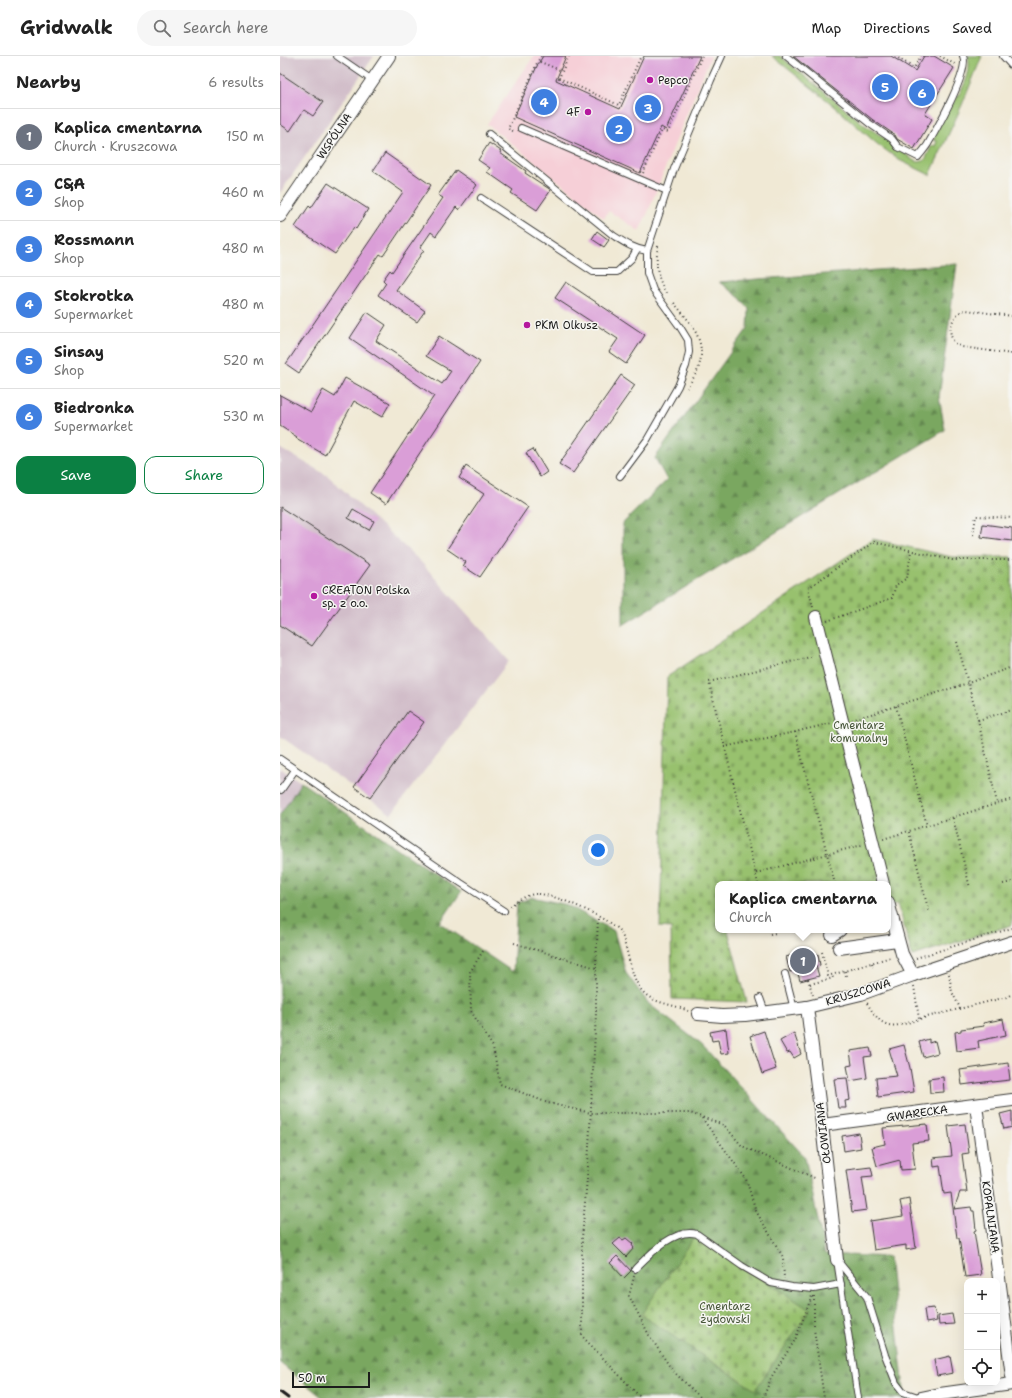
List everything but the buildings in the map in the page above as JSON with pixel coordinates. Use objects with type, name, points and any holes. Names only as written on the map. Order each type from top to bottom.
[{"type":"street","name":"WSPÓLNA","points":[[280,216],[389,56]]},
{"type":"street","points":[[817,621],[882,881]]},
{"type":"street","points":[[891,917],[897,940],[913,975]]},
{"type":"street","points":[[839,948],[897,940]]},
{"type":"street","name":"KRUSZCOWA","points":[[698,1014],[722,1016],[745,1015],[807,1007],[861,994],[1012,942]]},
{"type":"street","name":"OŁOWIANA","points":[[807,1007],[837,1260]]},
{"type":"street","name":"GWARECKA","points":[[822,1125],[1012,1100]]},
{"type":"street","name":"KOPALNIANA","points":[[976,1105],[1012,1376]]},
{"type":"street","points":[[921,1398],[1012,1384]]},
{"type":"lane","points":[[337,56],[372,80]]},
{"type":"lane","points":[[620,476],[647,440],[678,386],[690,352],[688,340],[653,290],[647,273],[647,251],[667,192],[694,121],[722,56]]},
{"type":"lane","points":[[786,56],[870,124],[892,139],[898,147],[918,157],[927,146],[957,89],[962,73],[964,58]]},
{"type":"lane","points":[[1003,56],[1012,66]]},
{"type":"lane","points":[[520,128],[667,192]]},
{"type":"lane","points":[[489,134],[614,236],[637,250],[647,251]]},
{"type":"lane","points":[[480,198],[593,272],[617,272],[632,258],[637,250]]},
{"type":"lane","points":[[280,760],[504,911]]},
{"type":"lane","points":[[280,790],[295,770]]},
{"type":"lane","points":[[785,974],[794,1009]]},
{"type":"lane","points":[[760,998],[765,1012]]},
{"type":"lane","points":[[636,1269],[647,1257],[666,1242],[680,1234],[690,1232],[696,1234],[742,1266],[770,1283],[814,1289],[841,1284]]},
{"type":"lane","points":[[837,1260],[858,1398]]},
{"type":"lane","points":[[837,1260],[867,1297],[885,1355],[896,1383],[903,1392],[921,1398]]},
{"type":"path","points":[[514,131],[508,129],[541,56]]},
{"type":"path","points":[[569,56],[559,78],[619,105],[641,56]]},
{"type":"path","points":[[642,176],[662,130],[668,132],[702,56]]},
{"type":"path","points":[[895,56],[914,68],[921,56]]},
{"type":"path","points":[[940,56],[954,64],[964,58]]},
{"type":"path","points":[[538,61],[562,71]]},
{"type":"path","points":[[659,242],[656,257],[660,281],[669,298]]},
{"type":"path","points":[[674,303],[687,318],[699,338],[702,349],[699,367],[686,389]]},
{"type":"path","points":[[1012,316],[962,310],[957,314],[954,320],[951,333],[955,343],[962,347],[1012,354]]},
{"type":"path","points":[[973,535],[976,516],[1012,518]]},
{"type":"path","points":[[911,551],[907,578],[896,585],[892,598],[817,621],[808,588],[874,542],[952,560],[1012,560]]},
{"type":"path","points":[[957,642],[998,803]]},
{"type":"path","points":[[757,881],[709,682],[825,653]]},
{"type":"path","points":[[724,747],[842,721],[848,721],[968,683],[1012,667]]},
{"type":"path","points":[[896,706],[927,826]]},
{"type":"path","points":[[978,720],[1012,710]]},
{"type":"path","points":[[795,732],[834,881]]},
{"type":"path","points":[[755,873],[909,832],[1012,799]]},
{"type":"path","points":[[953,818],[970,888]]},
{"type":"path","points":[[909,832],[929,913]]},
{"type":"path","points":[[1003,884],[1012,882]]},
{"type":"path","points":[[504,911],[526,896],[538,894],[563,900],[598,916],[618,928],[622,936],[632,971],[640,988],[644,992],[659,1002],[671,1004],[698,1014]]},
{"type":"path","points":[[598,916],[588,1166],[582,1238],[582,1336],[641,1398]]},
{"type":"path","points":[[822,952],[828,976],[872,963],[904,958],[1012,928]]},
{"type":"path","points":[[770,934],[776,933]]},
{"type":"path","points":[[514,942],[596,968]]},
{"type":"path","points":[[483,951],[470,972],[471,1011],[493,1047],[500,1084],[548,1103],[590,1113],[690,1113],[724,1125],[742,1146],[829,1185]]},
{"type":"path","points":[[872,963],[873,967]]},
{"type":"path","points":[[948,963],[952,992],[960,1008]]},
{"type":"path","points":[[845,971],[846,976]]},
{"type":"path","points":[[810,984],[833,978],[832,975]]},
{"type":"path","points":[[913,975],[919,1019]]},
{"type":"path","points":[[808,979],[812,992]]},
{"type":"path","points":[[861,994],[875,1016],[882,1023],[890,1026],[904,1024],[960,1008],[1007,997],[1012,994]]},
{"type":"path","points":[[702,1118],[746,1179],[756,1211],[783,1257],[784,1286]]},
{"type":"path","points":[[636,1269],[629,1296],[649,1335],[672,1370],[701,1398]]},
{"type":"path","points":[[763,1398],[772,1376],[795,1340],[814,1289]]},
{"type":"path","points":[[814,1289],[814,1329],[824,1398]]},
{"type":"shaded area","points":[[280,56],[374,56],[280,193]]},
{"type":"shaded area","points":[[534,56],[711,56],[639,231],[609,211],[604,218],[487,124]]},
{"type":"shaded area","points":[[280,448],[328,476],[420,561],[509,661],[391,814],[280,736]]},
{"type":"shaded area","points":[[280,768],[301,782],[280,815]]},
{"type":"green space","points":[[772,56],[780,56],[866,126],[889,141],[913,160],[919,162],[925,160],[932,145],[935,146],[937,141],[933,140],[940,124],[965,83],[969,65],[968,56],[982,56],[962,105],[930,175],[899,160],[876,143],[833,105]]},
{"type":"green space","points":[[957,264],[939,397],[945,430],[623,625],[623,523],[667,480],[655,458],[748,328],[749,309],[740,298],[719,282]]},
{"type":"green space","name":"Cmentarz komunalny","points":[[873,539],[952,557],[1012,557],[1012,925],[912,956],[898,903],[891,905],[891,881],[715,881],[715,933],[729,933],[747,1002],[672,999],[671,928],[660,927],[667,677]]},
{"type":"green space","points":[[301,782],[461,892],[440,923],[513,972],[517,903],[532,897],[568,905],[614,931],[626,973],[649,1004],[702,1045],[805,1157],[825,1254],[889,1257],[905,1398],[323,1398],[280,1363],[280,815]]},
{"type":"green space","name":"Cmentarz żydowski","points":[[695,1235],[810,1310],[755,1390],[641,1315]]},
{"type":"railway","points":[[280,1392],[288,1398]]},
{"type":"place","name":"Pepco","points":[[650,80]]},
{"type":"place","name":"Sinsay","points":[[885,87]]},
{"type":"place","name":"Biedronka","points":[[922,93]]},
{"type":"place","name":"Stokrotka","points":[[544,102]]},
{"type":"place","name":"Rossmann","points":[[648,108]]},
{"type":"place","name":"4F","points":[[588,112]]},
{"type":"place","name":"C&A","points":[[619,129]]},
{"type":"place","name":"PKM Olkusz","points":[[527,325]]},
{"type":"place","name":"CREATON Polska sp. z o.o.","points":[[314,596]]},
{"type":"place","name":"Kaplica cmentarna","points":[[803,961]]}]
